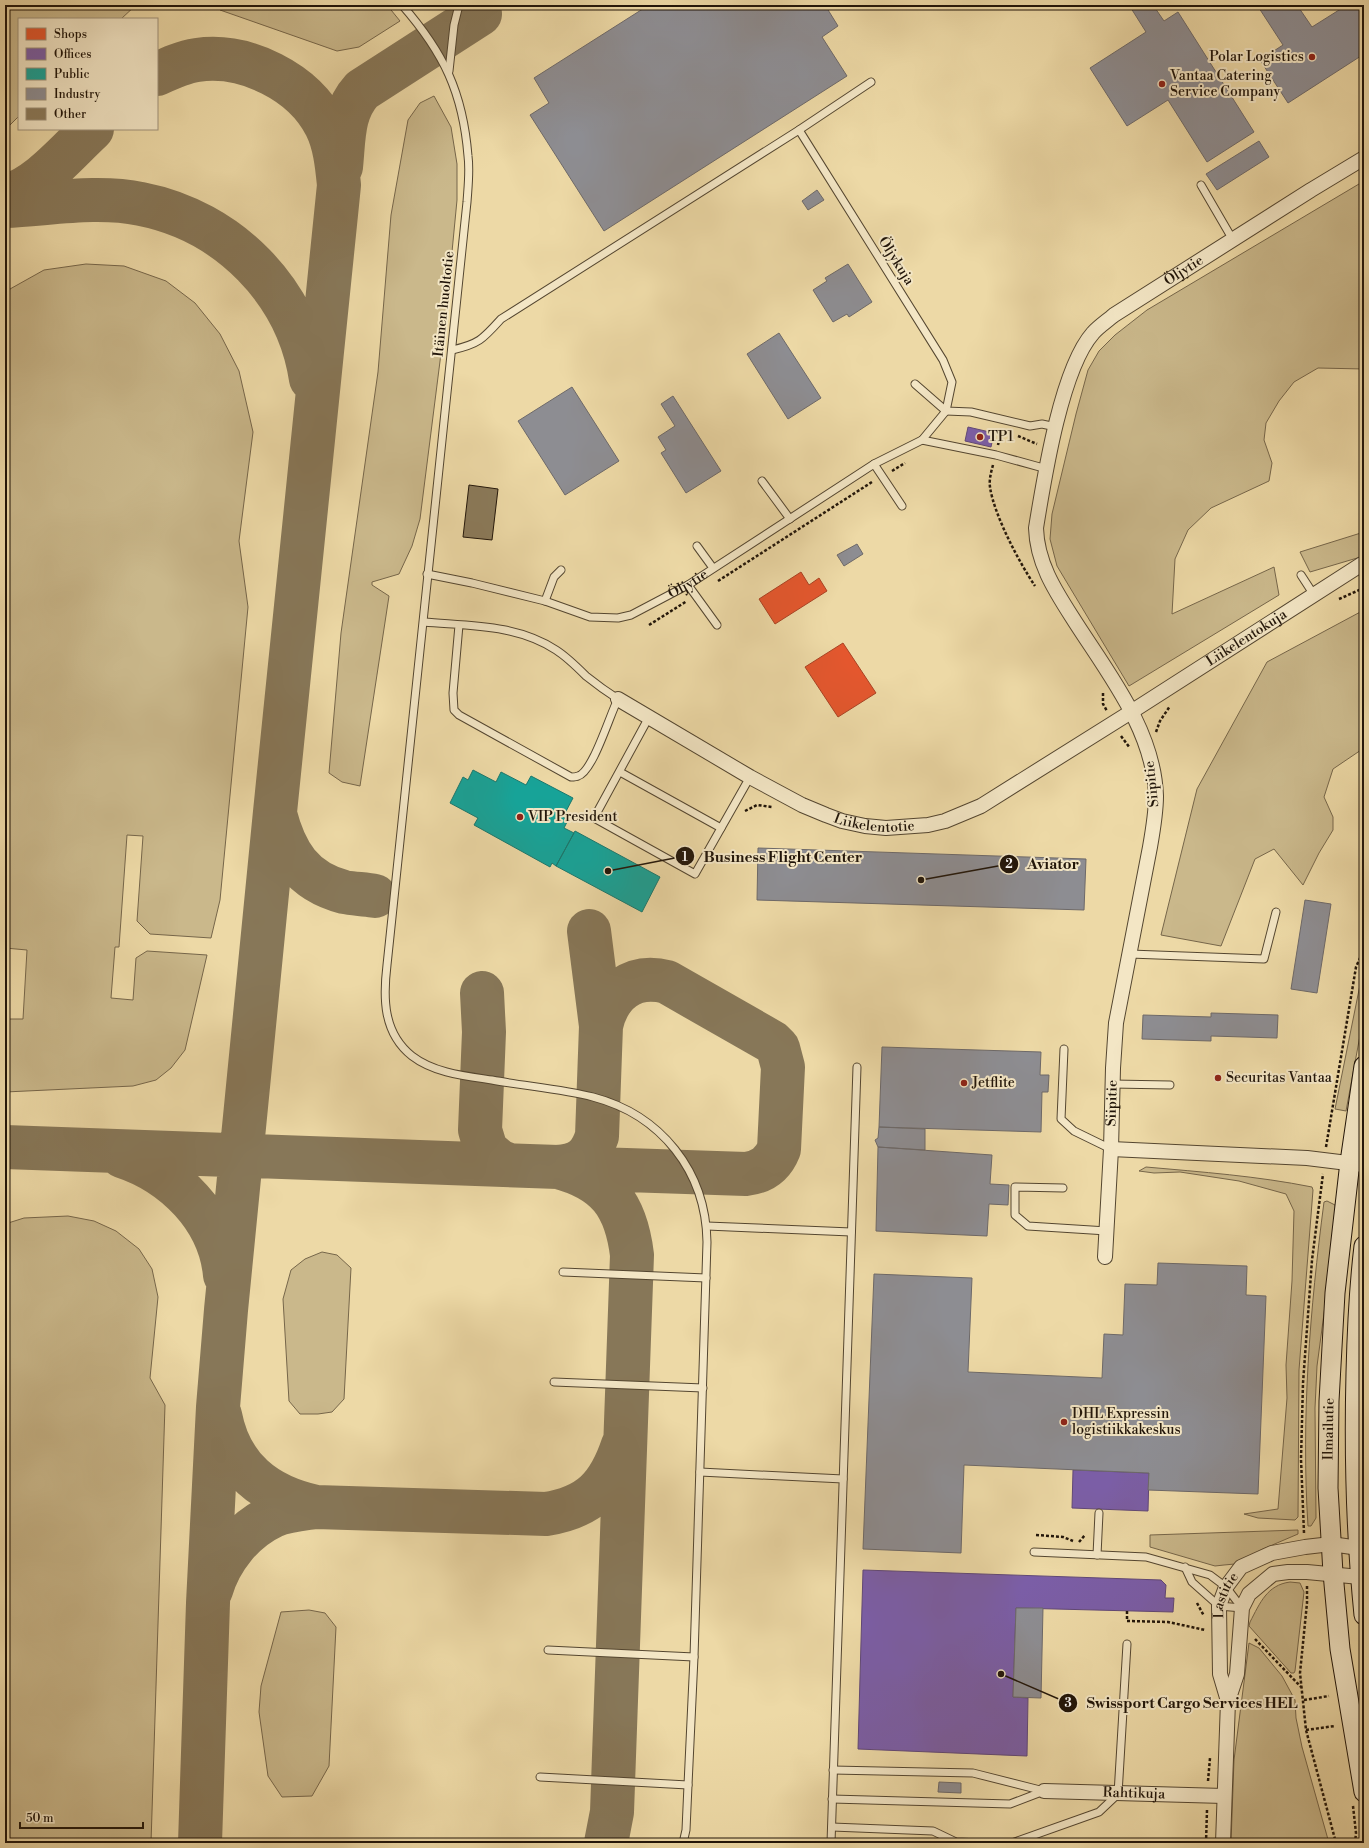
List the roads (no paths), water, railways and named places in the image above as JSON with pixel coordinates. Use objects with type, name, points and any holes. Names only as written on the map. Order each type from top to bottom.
[{"type":"main road","name":"Ilmailutie","points":[[1358,1799],[1340,1649],[1333,1573],[1328,1488],[1329,1402],[1335,1294],[1357,1163],[1364,1066]]},
{"type":"main road","name":"Ilmailutie","points":[[1364,1246],[1357,1332],[1354,1425],[1355,1491],[1362,1548],[1364,1615]]},
{"type":"street","name":"Öljytie","points":[[1047,469],[1056,427],[1075,362],[1092,333],[1114,315],[1364,158]]},
{"type":"street","name":"Siipitie","points":[[1047,469],[1036,528],[1036,543],[1041,560],[1057,594],[1132,712],[1145,741],[1150,757],[1155,789],[1155,818],[1116,1023],[1105,1257]]},
{"type":"street","name":"Liikelentokuja","points":[[1132,712],[1362,564]]},
{"type":"street","name":"Liikelentotie","points":[[618,699],[750,776],[802,804],[842,821],[886,828],[928,825],[945,821],[981,806],[1132,712]]},
{"type":"street","points":[[1111,1149],[1307,1158],[1357,1163]]},
{"type":"street","name":"Lastitie","points":[[1228,1701],[1220,1674],[1219,1606],[1226,1587],[1241,1567],[1258,1558],[1286,1550],[1331,1544],[1362,1548]]},
{"type":"street","name":"Lastitie","points":[[1223,1843],[1228,1701],[1237,1674],[1242,1608],[1249,1594],[1273,1574],[1288,1572],[1333,1573],[1362,1577]]},
{"type":"street","name":"Rahtikuja","points":[[1044,1791],[1224,1796]]},
{"type":"lane","name":"Itäinen huoltotie","points":[[402,5],[419,25],[449,71],[456,88],[468,157],[468,202],[427,574],[424,622],[384,992],[385,1010],[390,1026],[398,1041],[411,1055],[425,1065],[443,1071],[475,1077],[592,1096],[630,1111],[647,1122],[665,1137],[679,1153],[690,1172],[704,1207],[707,1226],[703,1388],[694,1657],[686,1830],[683,1843]]},
{"type":"lane","points":[[449,71],[454,25],[459,5]]},
{"type":"lane","points":[[452,350],[472,346],[485,337],[501,319],[799,130],[871,82]]},
{"type":"lane","name":"Öljykuja","points":[[799,130],[943,360],[952,382],[946,411]]},
{"type":"lane","points":[[1201,185],[1233,240]]},
{"type":"lane","points":[[915,384],[946,411],[971,412],[1030,426],[1042,424],[1056,427]]},
{"type":"lane","name":"Öljytie","points":[[427,574],[472,583],[544,602],[590,617],[618,618],[644,609],[688,585],[874,464],[922,440],[946,411]]},
{"type":"lane","points":[[922,440],[996,455],[1047,469]]},
{"type":"lane","points":[[874,464],[902,506]]},
{"type":"lane","points":[[762,481],[790,519]]},
{"type":"lane","points":[[697,546],[713,568]]},
{"type":"lane","points":[[544,602],[554,577],[561,570]]},
{"type":"lane","points":[[1301,575],[1314,595]]},
{"type":"lane","points":[[688,585],[717,625]]},
{"type":"lane","points":[[424,622],[490,627],[514,631],[538,640],[556,650],[593,681],[618,699],[612,710],[603,739],[584,772],[578,776],[571,777],[459,715],[454,710],[453,693],[459,625]]},
{"type":"lane","points":[[649,717],[594,818],[695,874],[750,776]]},
{"type":"lane","points":[[620,772],[721,828]]},
{"type":"lane","points":[[1130,954],[1264,959],[1276,912]]},
{"type":"lane","points":[[1064,1049],[1061,1119],[1074,1131],[1111,1149]]},
{"type":"lane","points":[[831,1843],[857,1067]]},
{"type":"lane","points":[[1112,1084],[1170,1086]]},
{"type":"lane","points":[[1063,1188],[1015,1187],[1015,1215],[1028,1226],[1107,1231]]},
{"type":"lane","points":[[707,1226],[851,1232]]},
{"type":"lane","points":[[562,1272],[706,1278]]},
{"type":"lane","points":[[554,1382],[703,1388]]},
{"type":"lane","points":[[700,1472],[843,1479]]},
{"type":"lane","points":[[1097,1555],[1099,1513]]},
{"type":"lane","points":[[1034,1552],[1146,1557],[1185,1567],[1210,1575],[1226,1587],[1242,1608]]},
{"type":"lane","points":[[1185,1567],[1192,1582],[1219,1606],[1242,1608]]},
{"type":"lane","points":[[1012,1843],[1099,1812],[1118,1794],[1127,1644]]},
{"type":"lane","points":[[548,1650],[694,1657]]},
{"type":"lane","points":[[833,1770],[973,1774],[1044,1791]]},
{"type":"lane","points":[[540,1777],[688,1785]]},
{"type":"lane","points":[[832,1799],[1010,1804],[1044,1791]]},
{"type":"lane","points":[[832,1827],[933,1831],[956,1842],[981,1843]]},
{"type":"place","name":"Polar Logistics","points":[[1312,57]]},
{"type":"place","name":"Vantaa Catering Service Company","points":[[1162,84]]},
{"type":"place","name":"TP1","points":[[980,437]]},
{"type":"place","name":"VIP President","points":[[520,817]]},
{"type":"place","name":"Business Flight Center","points":[[608,871]]},
{"type":"place","name":"Aviator","points":[[921,880]]},
{"type":"place","name":"Securitas Vantaa","points":[[1218,1078]]},
{"type":"place","name":"Jetflite","points":[[964,1083]]},
{"type":"place","name":"DHL Expressin logistiikkakeskus","points":[[1064,1422]]},
{"type":"place","name":"Swissport Cargo Services HEL","points":[[1001,1674]]}]
